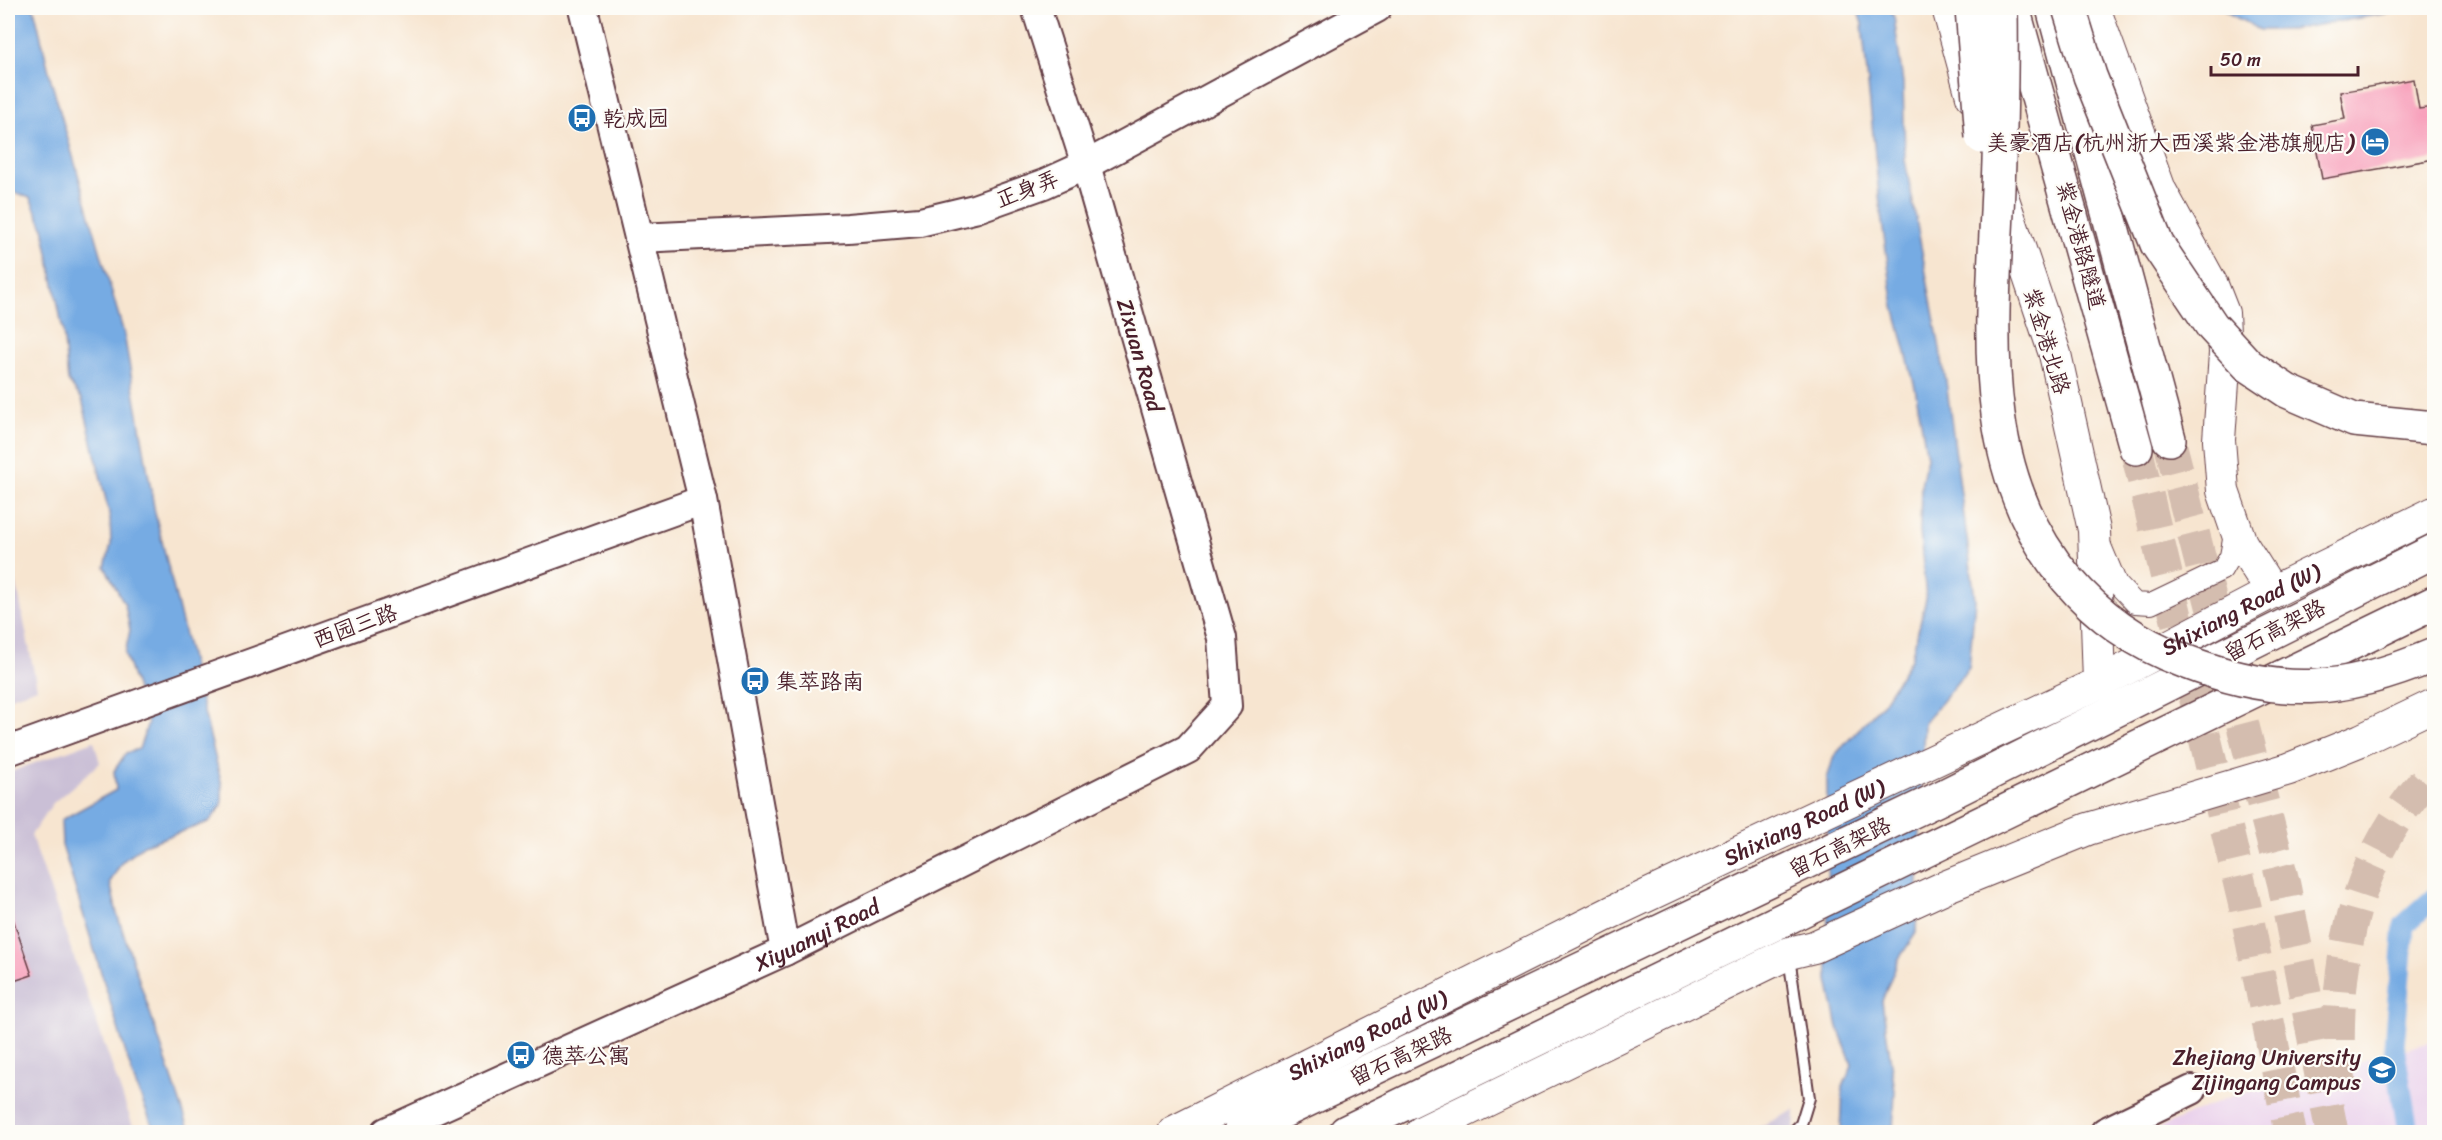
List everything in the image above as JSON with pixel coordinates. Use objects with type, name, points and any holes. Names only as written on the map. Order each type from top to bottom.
[{"type":"highway","points":[[1972,8],[1992,306],[1995,403],[2007,468],[2018,501],[2037,537],[2059,569],[2086,602],[2142,642],[2216,674],[2254,682],[2296,687],[2345,685],[2400,670],[2434,655]]},
{"type":"highway","points":[[1992,306],[2002,103],[2001,8]]},
{"type":"highway","name":"紫金港路隧道","points":[[2013,8],[2136,448]]},
{"type":"highway","name":"紫金港路隧道","points":[[2053,8],[2169,439]]},
{"type":"highway","points":[[2069,8],[2090,76],[2157,244],[2212,326],[2248,365],[2287,391],[2354,420],[2434,428]]},
{"type":"highway","name":"留石高架路","points":[[1240,1132],[1938,800],[2434,551]]},
{"type":"highway","name":"留石高架路","points":[[1346,1132],[1958,837],[2434,603]]},
{"type":"main road","name":"紫金港北路","points":[[1948,8],[1960,59],[2021,257],[2055,354],[2094,530],[2098,683]]},
{"type":"main road","points":[[2094,8],[2160,190],[2208,275],[2223,314],[2225,353],[2219,440],[2223,491],[2241,543],[2272,592]]},
{"type":"main road","name":"Shixiang Road (W)","points":[[1174,1132],[1612,912],[2098,683],[2272,592],[2434,513]]},
{"type":"main road","points":[[1422,1132],[1801,950],[1945,887],[2088,829],[2289,769],[2361,740],[2434,705]]},
{"type":"street","points":[[583,8],[703,500],[785,951]]},
{"type":"street","name":"Zixuan Road","points":[[1036,8],[1086,165],[1222,638],[1227,706]]},
{"type":"street","name":"正身弄","points":[[639,238],[848,228],[920,222],[1004,198],[1044,184],[1086,165],[1377,8]]},
{"type":"street","name":"西园三路","points":[[8,751],[703,500]]},
{"type":"street","points":[[2094,530],[2117,584],[2135,603],[2151,604],[2222,570],[2230,556],[2236,528]]},
{"type":"street","name":"Xiyuanyi Road","points":[[386,1132],[785,951],[1188,749],[1227,706]]},
{"type":"street","points":[[2105,1132],[2192,1090]]},
{"type":"lane","points":[[1793,1132],[1802,1124],[1809,1098],[1801,950]]},
{"type":"shaded area","points":[[8,541],[37,688],[8,698]]},
{"type":"shaded area","points":[[94,741],[100,763],[53,803],[31,835],[135,1132],[8,1132],[8,773]]},
{"type":"shaded area","name":"Zhejiang University Zijingang Campus","points":[[2434,1041],[2434,1132],[2151,1132],[2223,1099]]},
{"type":"shaded area","points":[[1795,1110],[1794,1132],[1749,1132]]},
{"type":"water","points":[[8,8],[34,8],[51,80],[124,334],[155,513],[222,785],[222,805],[209,822],[144,845],[122,862],[110,882],[117,914],[190,1132],[155,1132],[134,1080],[62,845],[61,820],[116,790],[114,771],[126,753],[139,749],[148,723],[125,654],[130,630],[125,605],[105,567],[111,545],[110,517],[82,399],[68,381],[63,331],[43,227],[30,198],[8,190]]},
{"type":"water","points":[[1857,8],[1889,8],[1894,17],[1903,83],[1905,160],[1946,381],[1975,599],[1969,668],[1924,723],[1916,933],[1898,960],[1882,1001],[1895,1091],[1893,1132],[1841,1132],[1843,1087],[1852,1065],[1838,1027],[1828,980],[1827,779],[1834,756],[1883,703],[1911,659],[1926,599],[1920,531],[1921,485],[1927,457],[1915,387],[1894,307],[1881,215],[1862,24]]},
{"type":"water","points":[[2223,8],[2417,8],[2290,30],[2260,30],[2226,12]]},
{"type":"building","name":"美豪酒店(杭州浙大西溪紫金港旗舰店)","points":[[2414,79],[2419,109],[2434,107],[2434,159],[2322,179],[2312,125],[2345,119],[2340,92]]},
{"type":"building","points":[[8,910],[10,910],[32,975],[8,983]]},
{"type":"waterway","points":[[2408,1132],[2394,1046],[2404,925],[2434,898]]},
{"type":"tunnel","points":[[2169,439],[2284,885],[2332,1132]]},
{"type":"tunnel","points":[[2136,448],[2245,906],[2290,1132]]},
{"type":"tunnel","points":[[2340,1089],[2338,1045],[2340,1002],[2344,960],[2352,919],[2365,880],[2383,842],[2406,805],[2434,771]]},
{"type":"place","name":"乾成园","points":[[582,118]]},
{"type":"place","name":"美豪酒店(杭州浙大西溪紫金港旗舰店)","points":[[2375,142]]},
{"type":"place","name":"集萃路南","points":[[755,681]]},
{"type":"place","name":"德萃公寓","points":[[521,1055]]},
{"type":"place","name":"Zhejiang University Zijingang Campus","points":[[2382,1070]]}]
